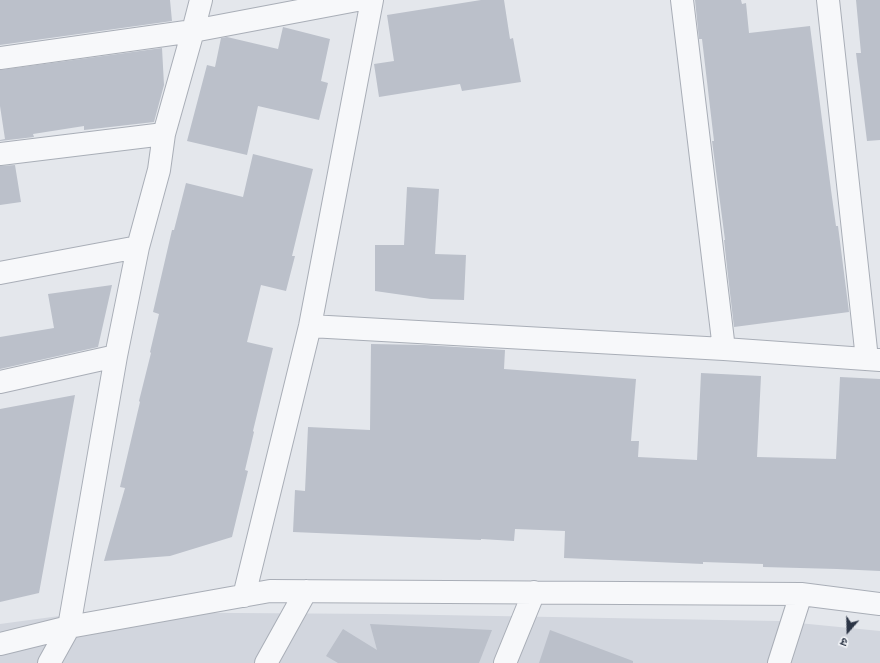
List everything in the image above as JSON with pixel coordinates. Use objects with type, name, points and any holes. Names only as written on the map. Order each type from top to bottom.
[{"type":"street","points":[[48,663],[69,627],[116,356],[138,247],[159,170],[164,134],[194,31],[201,0]]},
{"type":"street","points":[[0,58],[194,31],[358,0]]},
{"type":"street","points":[[244,596],[310,326],[372,0]]},
{"type":"street","points":[[682,0],[724,349]]},
{"type":"street","points":[[310,326],[724,349],[874,359],[828,0]]},
{"type":"street","points":[[0,154],[164,134]]},
{"type":"street","points":[[0,273],[138,247]]},
{"type":"street","points":[[0,382],[116,356]]},
{"type":"street","points":[[0,644],[69,627],[270,591],[801,594],[880,604]]},
{"type":"street","points":[[266,663],[306,591]]},
{"type":"street","points":[[505,663],[534,592]]},
{"type":"street","points":[[779,663],[801,594]]},
{"type":"shaded area","points":[[89,612],[383,614],[778,621],[880,631],[880,663],[0,663],[0,624]]},
{"type":"building","points":[[0,0],[170,0],[172,21],[0,45]]},
{"type":"building","points":[[481,0],[504,0],[510,39],[513,38],[521,82],[462,91],[460,84],[379,97],[374,64],[394,61],[387,15]]},
{"type":"building","points":[[695,0],[741,0],[742,4],[746,3],[749,33],[810,26],[831,190],[836,226],[838,226],[849,312],[734,327],[725,240],[712,141],[714,141],[702,39],[699,39]]},
{"type":"building","points":[[856,0],[880,0],[880,140],[867,141],[856,53],[861,53]]},
{"type":"building","points":[[283,27],[330,39],[321,81],[328,83],[319,120],[258,106],[247,155],[187,141],[207,65],[215,67],[221,38],[227,37],[278,49]]},
{"type":"building","points":[[162,48],[164,85],[154,122],[84,130],[84,126],[33,134],[34,137],[0,141],[5,139],[0,106],[0,70]]},
{"type":"building","points":[[253,154],[313,169],[292,256],[295,256],[286,291],[261,285],[247,342],[273,348],[253,431],[245,470],[248,471],[232,537],[170,556],[104,561],[125,488],[120,487],[159,314],[153,312],[172,230],[174,230],[186,183],[243,197]]},
{"type":"building","points":[[15,165],[21,202],[0,205],[0,166]]},
{"type":"building","points":[[407,187],[439,189],[435,254],[466,255],[464,300],[431,299],[375,291],[375,245],[404,245]]},
{"type":"building","points":[[112,285],[98,347],[0,369],[0,337],[54,328],[48,294]]},
{"type":"building","points":[[371,344],[425,345],[505,350],[504,369],[636,379],[631,441],[639,441],[638,457],[697,460],[701,373],[761,376],[757,457],[836,459],[840,377],[880,379],[880,571],[763,567],[763,564],[703,562],[703,564],[564,558],[565,531],[515,529],[514,541],[293,532],[295,490],[305,491],[308,427],[370,430]]},
{"type":"building","points":[[75,395],[39,593],[0,602],[0,409]]},
{"type":"building","points":[[370,624],[492,630],[479,663],[338,663],[326,656],[343,629],[377,650]]},
{"type":"building","points":[[550,630],[633,661],[633,663],[539,663]]}]
